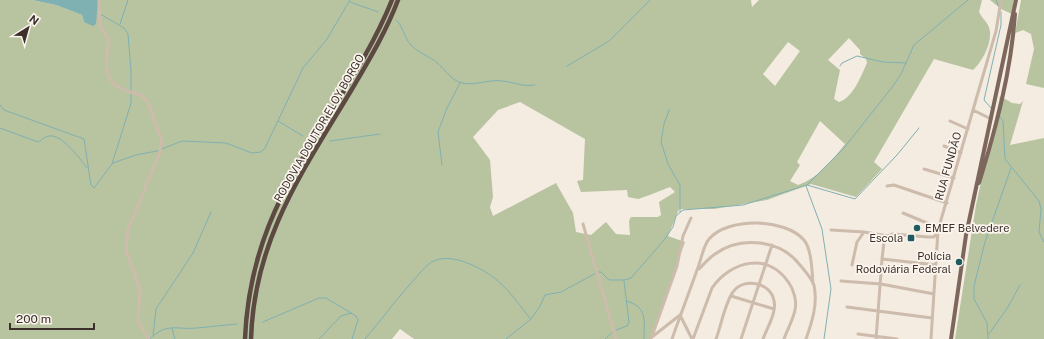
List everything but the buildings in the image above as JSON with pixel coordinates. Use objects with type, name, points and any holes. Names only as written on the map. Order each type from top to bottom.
[{"type":"highway","name":"RODOVIA DOUTOR ELOY BORGO","points":[[245,339],[252,279],[272,216],[288,184],[373,41],[392,0]]},
{"type":"highway","name":"RODOVIA DOUTOR ELOY BORGO","points":[[251,339],[253,310],[260,275],[278,218],[293,186],[375,49],[398,0]]},
{"type":"main road","points":[[951,339],[959,276],[970,212],[1016,1]]},
{"type":"main road","points":[[970,212],[1003,95],[1013,46],[1016,1]]},
{"type":"main road","points":[[994,128],[997,113],[996,96]]},
{"type":"street","points":[[100,0],[100,26],[109,40],[106,63],[109,78],[115,85],[127,92],[141,95],[148,102],[162,142],[159,155],[128,229],[126,241],[126,250],[140,290],[138,322],[149,339]]},
{"type":"street","name":"RUA FUNDÃO","points":[[931,339],[939,229],[996,31],[1001,0]]},
{"type":"street","points":[[973,110],[991,119]]},
{"type":"street","points":[[950,121],[968,129]]},
{"type":"street","points":[[944,146],[961,153]]},
{"type":"street","points":[[924,169],[954,178]]},
{"type":"street","points":[[887,186],[894,185],[947,203]]},
{"type":"street","points":[[831,230],[864,232],[888,236],[893,234],[928,237],[934,236],[939,229],[903,214]]},
{"type":"street","points":[[652,338],[677,266],[683,236],[692,218]]},
{"type":"street","points":[[672,339],[708,240],[712,236],[727,228],[748,223],[765,223],[782,226],[795,232],[804,240],[808,247],[816,300],[814,316],[806,339]]},
{"type":"street","points":[[583,224],[616,339]]},
{"type":"street","points":[[852,265],[857,242],[864,232]]},
{"type":"street","points":[[876,338],[884,242],[888,236]]},
{"type":"street","points":[[698,270],[715,254],[732,246],[762,243],[785,250],[798,262],[813,284]]},
{"type":"street","points":[[741,339],[772,245]]},
{"type":"street","points":[[882,259],[936,265]]},
{"type":"street","points":[[692,339],[715,283],[727,272],[741,264],[750,263],[766,264],[786,278],[792,288],[796,310],[784,339]]},
{"type":"street","points":[[841,281],[881,284],[934,294]]},
{"type":"street","points":[[716,339],[731,296],[736,288],[744,284],[759,284],[771,293],[774,301],[774,309],[764,339]]},
{"type":"street","points":[[731,296],[774,309]]},
{"type":"street","points":[[847,307],[932,318]]},
{"type":"street","points":[[652,338],[680,315]]},
{"type":"street","points":[[680,315],[692,339]]},
{"type":"street","points":[[858,334],[876,338],[897,339]]},
{"type":"green space","points":[[0,0],[32,0],[56,5],[82,15],[84,22],[98,0],[751,0],[752,7],[759,0],[982,0],[979,12],[988,25],[990,37],[987,49],[981,61],[973,70],[934,59],[874,162],[882,169],[856,197],[811,184],[767,200],[714,209],[679,209],[668,236],[685,242],[650,339],[414,339],[400,329],[392,339],[0,339]],"holes":[[[849,38],[860,50],[860,54],[866,59],[867,63],[856,86],[844,100],[839,102],[834,99],[840,70],[828,60]],[[788,42],[800,51],[775,86],[763,74]],[[520,102],[585,139],[583,180],[577,181],[581,192],[627,190],[628,197],[638,199],[670,187],[675,192],[659,202],[661,215],[658,217],[631,217],[629,221],[630,235],[616,234],[606,222],[591,235],[576,232],[573,213],[556,183],[493,216],[490,207],[493,197],[490,160],[473,137],[498,110]],[[820,121],[845,144],[830,163],[812,178],[798,185],[790,181],[800,165],[797,162]]]},
{"type":"green space","points":[[990,0],[1014,0],[1012,14],[1001,9]]},
{"type":"green space","points":[[1021,0],[1044,0],[1044,88],[1026,84],[1034,49],[1031,34],[1023,30],[1015,33]]},
{"type":"green space","points":[[1000,96],[1012,103],[1020,104],[1023,101],[1010,145],[1044,138],[1044,339],[955,339],[976,205]]},
{"type":"water","points":[[32,0],[98,0],[96,24],[93,26],[84,22],[82,15],[56,5]]},
{"type":"waterway","points":[[120,24],[128,0]]},
{"type":"waterway","points":[[113,163],[136,155],[157,151],[182,141],[226,143],[252,153],[261,152],[265,148],[303,68],[327,39],[350,0]]},
{"type":"waterway","points":[[567,66],[609,41],[650,0]]},
{"type":"waterway","points":[[807,185],[844,148],[893,86],[901,74],[914,45],[968,0]]},
{"type":"waterway","points":[[996,0],[999,7]]},
{"type":"waterway","points":[[350,2],[378,12]]},
{"type":"waterway","points":[[991,108],[984,100],[1001,25],[1001,12]]},
{"type":"waterway","points":[[0,105],[4,110],[84,139],[91,185],[94,188],[112,164],[131,103],[131,71],[128,34],[124,28],[100,14]]},
{"type":"waterway","points":[[396,20],[411,45],[436,62],[453,79],[457,81],[467,84],[497,81],[521,85],[535,85]]},
{"type":"waterway","points":[[840,66],[842,63],[857,56],[883,62],[906,63]]},
{"type":"waterway","points":[[442,165],[438,132],[447,108],[460,83]]},
{"type":"waterway","points":[[669,110],[664,124],[661,142],[668,164],[680,185],[680,212]]},
{"type":"waterway","points":[[999,116],[1003,121],[1005,159],[1039,201],[1041,209],[1039,232],[1044,242]]},
{"type":"waterway","points":[[278,121],[303,136]]},
{"type":"waterway","points":[[0,128],[38,142],[48,136],[56,137],[66,144],[87,168]]},
{"type":"waterway","points":[[506,339],[531,319],[540,306],[545,295],[561,292],[598,272],[601,272],[609,280],[624,280],[631,278],[664,240],[673,227],[676,216],[683,210],[743,205],[807,185],[855,199],[897,155],[919,128]]},
{"type":"waterway","points":[[330,141],[380,134]]},
{"type":"waterway","points":[[988,339],[987,323],[974,299],[974,286],[985,242],[1011,168]]},
{"type":"waterway","points":[[806,186],[822,229],[831,289],[824,339]]},
{"type":"waterway","points":[[153,336],[156,309],[193,253],[211,212]]},
{"type":"waterway","points":[[365,339],[426,266],[432,262],[442,259],[459,260],[468,263],[492,276],[507,289],[530,318]]},
{"type":"waterway","points":[[616,330],[627,326],[629,322],[624,281]]},
{"type":"waterway","points":[[989,334],[1008,307],[1020,285]]},
{"type":"waterway","points":[[263,322],[319,298],[326,298],[356,316],[358,320],[352,339]]},
{"type":"waterway","points":[[627,301],[639,307],[642,311],[644,320],[644,339]]},
{"type":"waterway","points":[[319,339],[341,316],[351,313]]},
{"type":"waterway","points":[[150,339],[161,330],[172,328],[197,328],[237,324]]},
{"type":"waterway","points":[[172,328],[175,339]]},
{"type":"waterway","points":[[605,339],[613,332]]},
{"type":"place","name":"EMEF Belvedere","points":[[917,228]]},
{"type":"place","name":"Escola","points":[[911,238]]},
{"type":"place","name":"Polícia Rodoviária Federal","points":[[959,262]]}]
